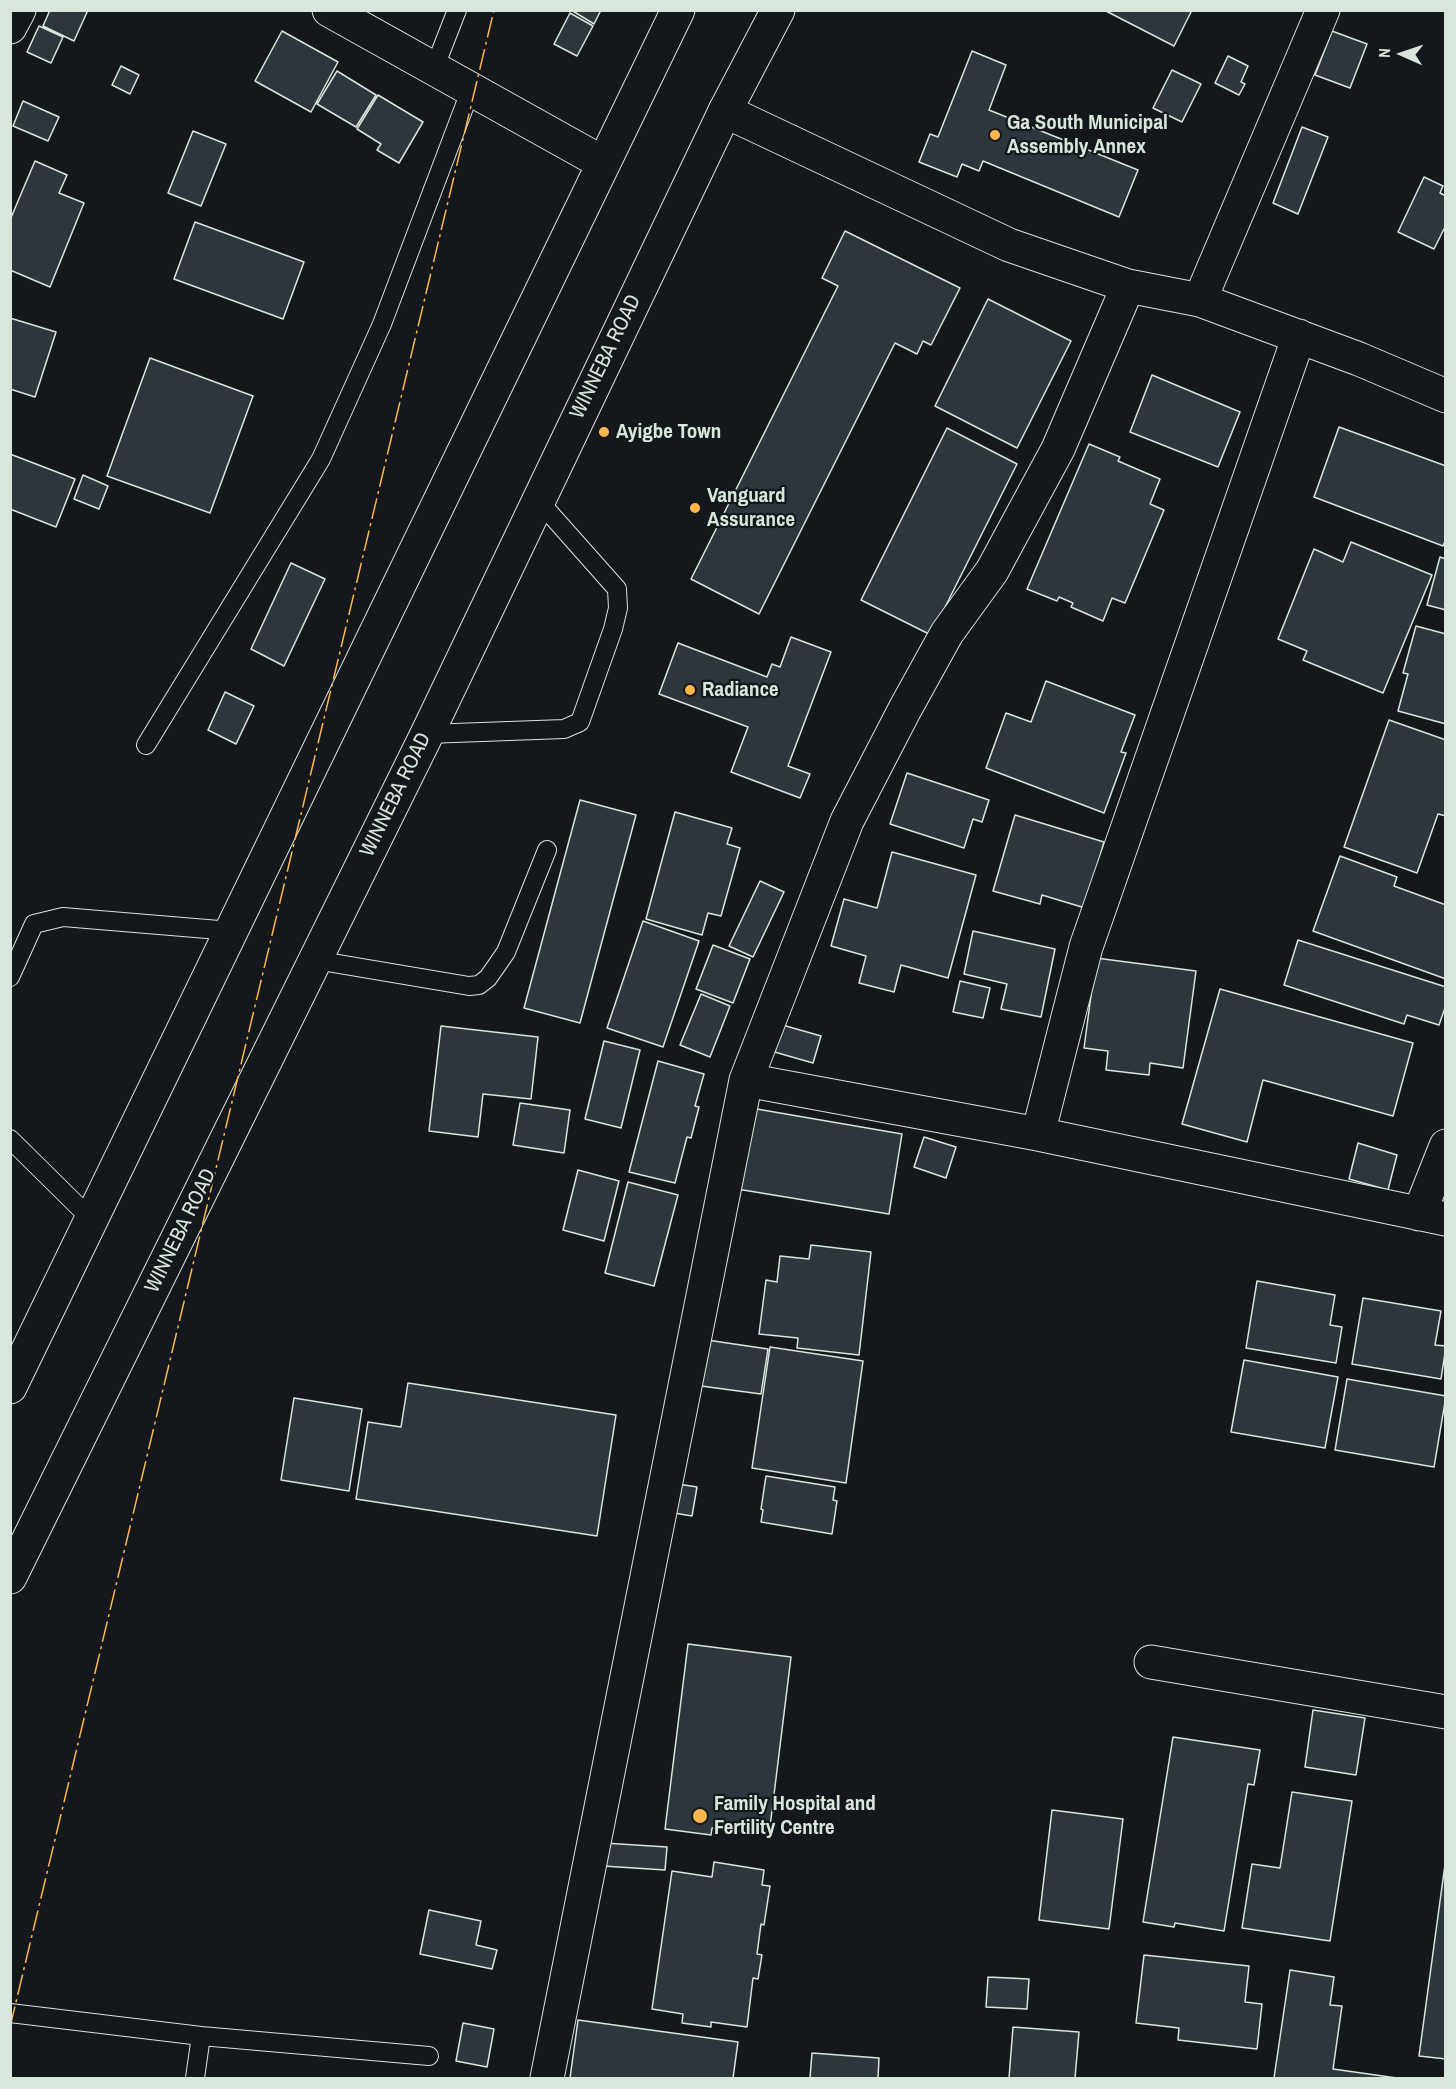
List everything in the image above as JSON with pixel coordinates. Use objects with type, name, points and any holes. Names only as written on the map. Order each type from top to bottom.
[{"type":"main road","points":[[10,27],[18,10]]},
{"type":"main road","points":[[329,10],[603,163]]},
{"type":"main road","points":[[10,1387],[678,10]]},
{"type":"main road","name":"WINNEBA ROAD","points":[[10,1577],[427,734],[725,111],[778,10]]},
{"type":"main road","points":[[1200,300],[1323,10]]},
{"type":"main road","points":[[725,111],[1009,244],[1128,286],[1200,300],[1299,336],[1446,396]]},
{"type":"main road","points":[[547,2079],[746,1080],[847,821],[904,709],[947,633],[992,572],[1058,449],[1128,286]]},
{"type":"main road","points":[[1038,1134],[1086,947],[1299,336]]},
{"type":"main road","points":[[746,1080],[1038,1134],[1432,1216],[1446,1146]]},
{"type":"main road","points":[[1152,1662],[1446,1712]]},
{"type":"lane","points":[[434,69],[457,10]]},
{"type":"lane","points":[[146,746],[321,459],[382,324],[471,89]]},
{"type":"lane","points":[[427,734],[564,729],[580,722],[613,629],[618,608],[617,589],[538,500]]},
{"type":"lane","points":[[315,960],[469,986],[479,985],[488,978],[506,952],[547,850]]},
{"type":"lane","points":[[10,977],[34,924],[63,917],[231,931]]},
{"type":"lane","points":[[10,1139],[92,1220]]},
{"type":"lane","points":[[10,2013],[201,2036],[429,2056]]},
{"type":"lane","points":[[195,2079],[201,2036]]},
{"type":"building","points":[[50,10],[88,10],[74,41],[43,26]]},
{"type":"building","points":[[571,10],[601,10],[594,24]]},
{"type":"building","points":[[1104,10],[1192,10],[1174,46]]},
{"type":"building","points":[[570,13],[593,26],[577,56],[554,44]]},
{"type":"building","points":[[39,26],[63,37],[51,63],[27,52]]},
{"type":"building","points":[[282,31],[338,62],[311,112],[255,81]]},
{"type":"building","points":[[1332,31],[1367,44],[1350,88],[1315,75]]},
{"type":"building","name":"Ga South Municipal Assembly Annex","points":[[972,51],[1006,65],[989,110],[1138,170],[1119,217],[983,161],[979,171],[962,164],[957,177],[919,162],[930,134],[938,137]]},
{"type":"building","points":[[1228,56],[1248,66],[1241,82],[1245,84],[1239,95],[1215,83]]},
{"type":"building","points":[[121,66],[139,75],[130,94],[112,85]]},
{"type":"building","points":[[1172,70],[1201,84],[1182,122],[1153,108]]},
{"type":"building","points":[[337,71],[376,95],[356,127],[317,104]]},
{"type":"building","points":[[378,95],[423,122],[399,163],[377,150],[381,144],[357,129]]},
{"type":"building","points":[[23,101],[59,117],[48,141],[13,126]]},
{"type":"building","points":[[1302,127],[1328,137],[1298,214],[1273,203]]},
{"type":"building","points":[[193,131],[226,144],[201,206],[168,193]]},
{"type":"building","points":[[35,161],[67,175],[59,193],[84,203],[50,287],[10,270],[10,220]]},
{"type":"building","points":[[1424,177],[1443,186],[1440,193],[1446,196],[1446,225],[1434,249],[1398,232]]},
{"type":"building","points":[[195,222],[304,262],[283,319],[174,279]]},
{"type":"building","points":[[845,231],[960,288],[931,345],[923,341],[917,354],[895,343],[759,614],[691,579],[838,286],[822,278]]},
{"type":"building","points":[[988,299],[1071,341],[1017,448],[935,406]]},
{"type":"building","points":[[10,318],[56,332],[35,397],[10,389]]},
{"type":"building","points":[[150,358],[253,396],[210,513],[107,476]]},
{"type":"building","points":[[1152,375],[1240,412],[1218,467],[1130,432]]},
{"type":"building","points":[[1339,427],[1446,466],[1446,539],[1443,546],[1314,497]]},
{"type":"building","points":[[947,428],[1017,464],[931,635],[861,600]]},
{"type":"building","points":[[1089,444],[1120,457],[1118,461],[1160,479],[1150,504],[1164,510],[1125,603],[1112,598],[1103,621],[1071,607],[1073,603],[1059,597],[1057,601],[1027,589]]},
{"type":"building","points":[[10,454],[75,479],[56,527],[10,509]]},
{"type":"building","points":[[83,475],[108,486],[99,509],[74,499]]},
{"type":"building","points":[[1351,542],[1432,575],[1383,693],[1303,660],[1307,651],[1278,639],[1314,549],[1343,562]]},
{"type":"building","points":[[1440,557],[1446,559],[1446,610],[1427,605]]},
{"type":"building","points":[[291,563],[325,579],[284,666],[251,649]]},
{"type":"building","points":[[1416,626],[1446,634],[1446,724],[1398,711],[1408,674],[1403,673]]},
{"type":"building","points":[[791,637],[831,652],[788,766],[810,774],[800,798],[731,772],[748,727],[659,694],[678,643],[767,677],[772,664],[780,667]]},
{"type":"building","points":[[1046,681],[1135,715],[1121,752],[1126,753],[1104,813],[986,768],[1006,713],[1031,722]]},
{"type":"building","points":[[225,692],[254,706],[236,744],[208,730]]},
{"type":"building","points":[[1389,720],[1446,740],[1446,816],[1438,814],[1417,873],[1344,847]]},
{"type":"building","points":[[907,773],[989,800],[982,822],[973,819],[964,848],[890,824]]},
{"type":"building","points":[[580,800],[636,815],[580,1023],[524,1008]]},
{"type":"building","points":[[675,812],[732,828],[727,844],[740,848],[721,916],[708,913],[702,935],[646,919]]},
{"type":"building","points":[[1015,815],[1104,842],[1085,908],[1042,895],[1040,904],[993,891]]},
{"type":"building","points":[[892,852],[976,875],[948,978],[901,965],[894,992],[859,983],[866,956],[831,946],[844,899],[877,908]]},
{"type":"building","points":[[1340,856],[1397,877],[1394,886],[1446,905],[1446,979],[1313,931]]},
{"type":"building","points":[[760,881],[784,892],[753,957],[729,946]]},
{"type":"building","points":[[643,921],[699,941],[663,1047],[607,1028]]},
{"type":"building","points":[[973,931],[1055,949],[1041,1017],[1001,1009],[1007,984],[964,974]]},
{"type":"building","points":[[1298,940],[1446,987],[1446,1005],[1439,1025],[1407,1015],[1404,1024],[1284,985]]},
{"type":"building","points":[[713,945],[750,959],[733,1003],[696,989]]},
{"type":"building","points":[[1096,958],[1196,971],[1183,1068],[1150,1063],[1149,1075],[1106,1070],[1108,1051],[1084,1048]]},
{"type":"building","points":[[960,981],[990,988],[983,1018],[953,1012]]},
{"type":"building","points":[[1220,989],[1413,1043],[1393,1116],[1263,1080],[1247,1142],[1182,1124]]},
{"type":"building","points":[[701,994],[730,1006],[710,1057],[680,1045]]},
{"type":"building","points":[[779,1024],[821,1036],[813,1063],[771,1051]]},
{"type":"building","points":[[441,1026],[538,1037],[531,1099],[483,1094],[478,1137],[429,1131]]},
{"type":"building","points":[[604,1041],[640,1050],[621,1128],[585,1119]]},
{"type":"building","points":[[658,1061],[704,1074],[695,1106],[699,1107],[691,1138],[687,1137],[675,1183],[629,1172]]},
{"type":"building","points":[[520,1103],[570,1110],[564,1153],[513,1145]]},
{"type":"building","points":[[751,1108],[902,1134],[889,1214],[737,1189]]},
{"type":"building","points":[[924,1137],[956,1147],[946,1178],[914,1167]]},
{"type":"building","points":[[1358,1143],[1397,1155],[1388,1190],[1349,1179]]},
{"type":"building","points":[[578,1170],[619,1181],[604,1241],[563,1230]]},
{"type":"building","points":[[628,1182],[678,1195],[654,1286],[605,1273]]},
{"type":"building","points":[[811,1245],[871,1252],[859,1355],[797,1348],[798,1338],[759,1334],[766,1280],[777,1282],[780,1256],[809,1259]]},
{"type":"building","points":[[1257,1281],[1335,1295],[1330,1325],[1342,1327],[1336,1363],[1246,1348]]},
{"type":"building","points":[[1363,1298],[1441,1311],[1435,1345],[1446,1346],[1441,1379],[1352,1364]]},
{"type":"building","points":[[707,1340],[768,1349],[761,1394],[701,1386]]},
{"type":"building","points":[[770,1347],[863,1361],[846,1483],[752,1468]]},
{"type":"building","points":[[1244,1360],[1338,1377],[1325,1448],[1231,1432]]},
{"type":"building","points":[[1347,1379],[1446,1396],[1434,1467],[1335,1450]]},
{"type":"building","points":[[408,1383],[616,1415],[597,1536],[356,1499],[368,1422],[401,1427]]},
{"type":"building","points":[[294,1398],[362,1409],[349,1491],[281,1480]]},
{"type":"building","points":[[766,1476],[835,1487],[833,1500],[837,1501],[832,1534],[761,1522]]},
{"type":"building","points":[[672,1483],[697,1487],[692,1516],[668,1512]]},
{"type":"building","points":[[688,1644],[791,1657],[769,1835],[712,1828],[711,1835],[665,1829]]},
{"type":"building","points":[[1313,1710],[1365,1718],[1356,1775],[1305,1767]]},
{"type":"building","points":[[1173,1737],[1260,1750],[1254,1785],[1248,1784],[1224,1931],[1175,1923],[1174,1927],[1143,1922]]},
{"type":"building","points":[[1292,1792],[1352,1801],[1330,1941],[1242,1928],[1252,1864],[1280,1868]]},
{"type":"building","points":[[1052,1810],[1123,1819],[1109,1929],[1039,1920]]},
{"type":"building","points":[[604,1843],[667,1847],[665,1870],[603,1866]]},
{"type":"building","points":[[1446,1857],[1446,2059],[1419,2056]]},
{"type":"building","points":[[714,1862],[764,1870],[762,1885],[770,1886],[757,1954],[762,1955],[758,1979],[753,1978],[747,2027],[711,2022],[711,2027],[682,2023],[683,2014],[652,2009],[672,1871],[712,1877]]},
{"type":"building","points":[[429,1910],[481,1921],[476,1945],[497,1950],[492,1969],[420,1954]]},
{"type":"building","points":[[1144,1955],[1249,1966],[1245,2002],[1262,2004],[1257,2049],[1178,2040],[1179,2028],[1136,2023]]},
{"type":"building","points":[[1290,1970],[1334,1977],[1330,2005],[1342,2006],[1333,2069],[1397,2078],[1274,2078]]},
{"type":"building","points":[[988,1977],[1029,1979],[1027,2009],[986,2007]]},
{"type":"building","points":[[578,2020],[738,2042],[733,2078],[570,2078]]},
{"type":"building","points":[[463,2023],[494,2029],[487,2067],[456,2061]]},
{"type":"building","points":[[1013,2027],[1079,2032],[1075,2078],[1009,2078]]},
{"type":"building","points":[[812,2053],[879,2058],[878,2078],[810,2078]]},
{"type":"power","points":[[10,2027],[494,10]]},
{"type":"place","name":"Ga South Municipal Assembly Annex","points":[[995,135]]},
{"type":"place","name":"Ayigbe Town","points":[[604,432]]},
{"type":"place","name":"Vanguard Assurance","points":[[695,508]]},
{"type":"place","name":"Radiance","points":[[690,690]]},
{"type":"place","name":"Family Hospital and Fertility Centre","points":[[700,1816]]}]
